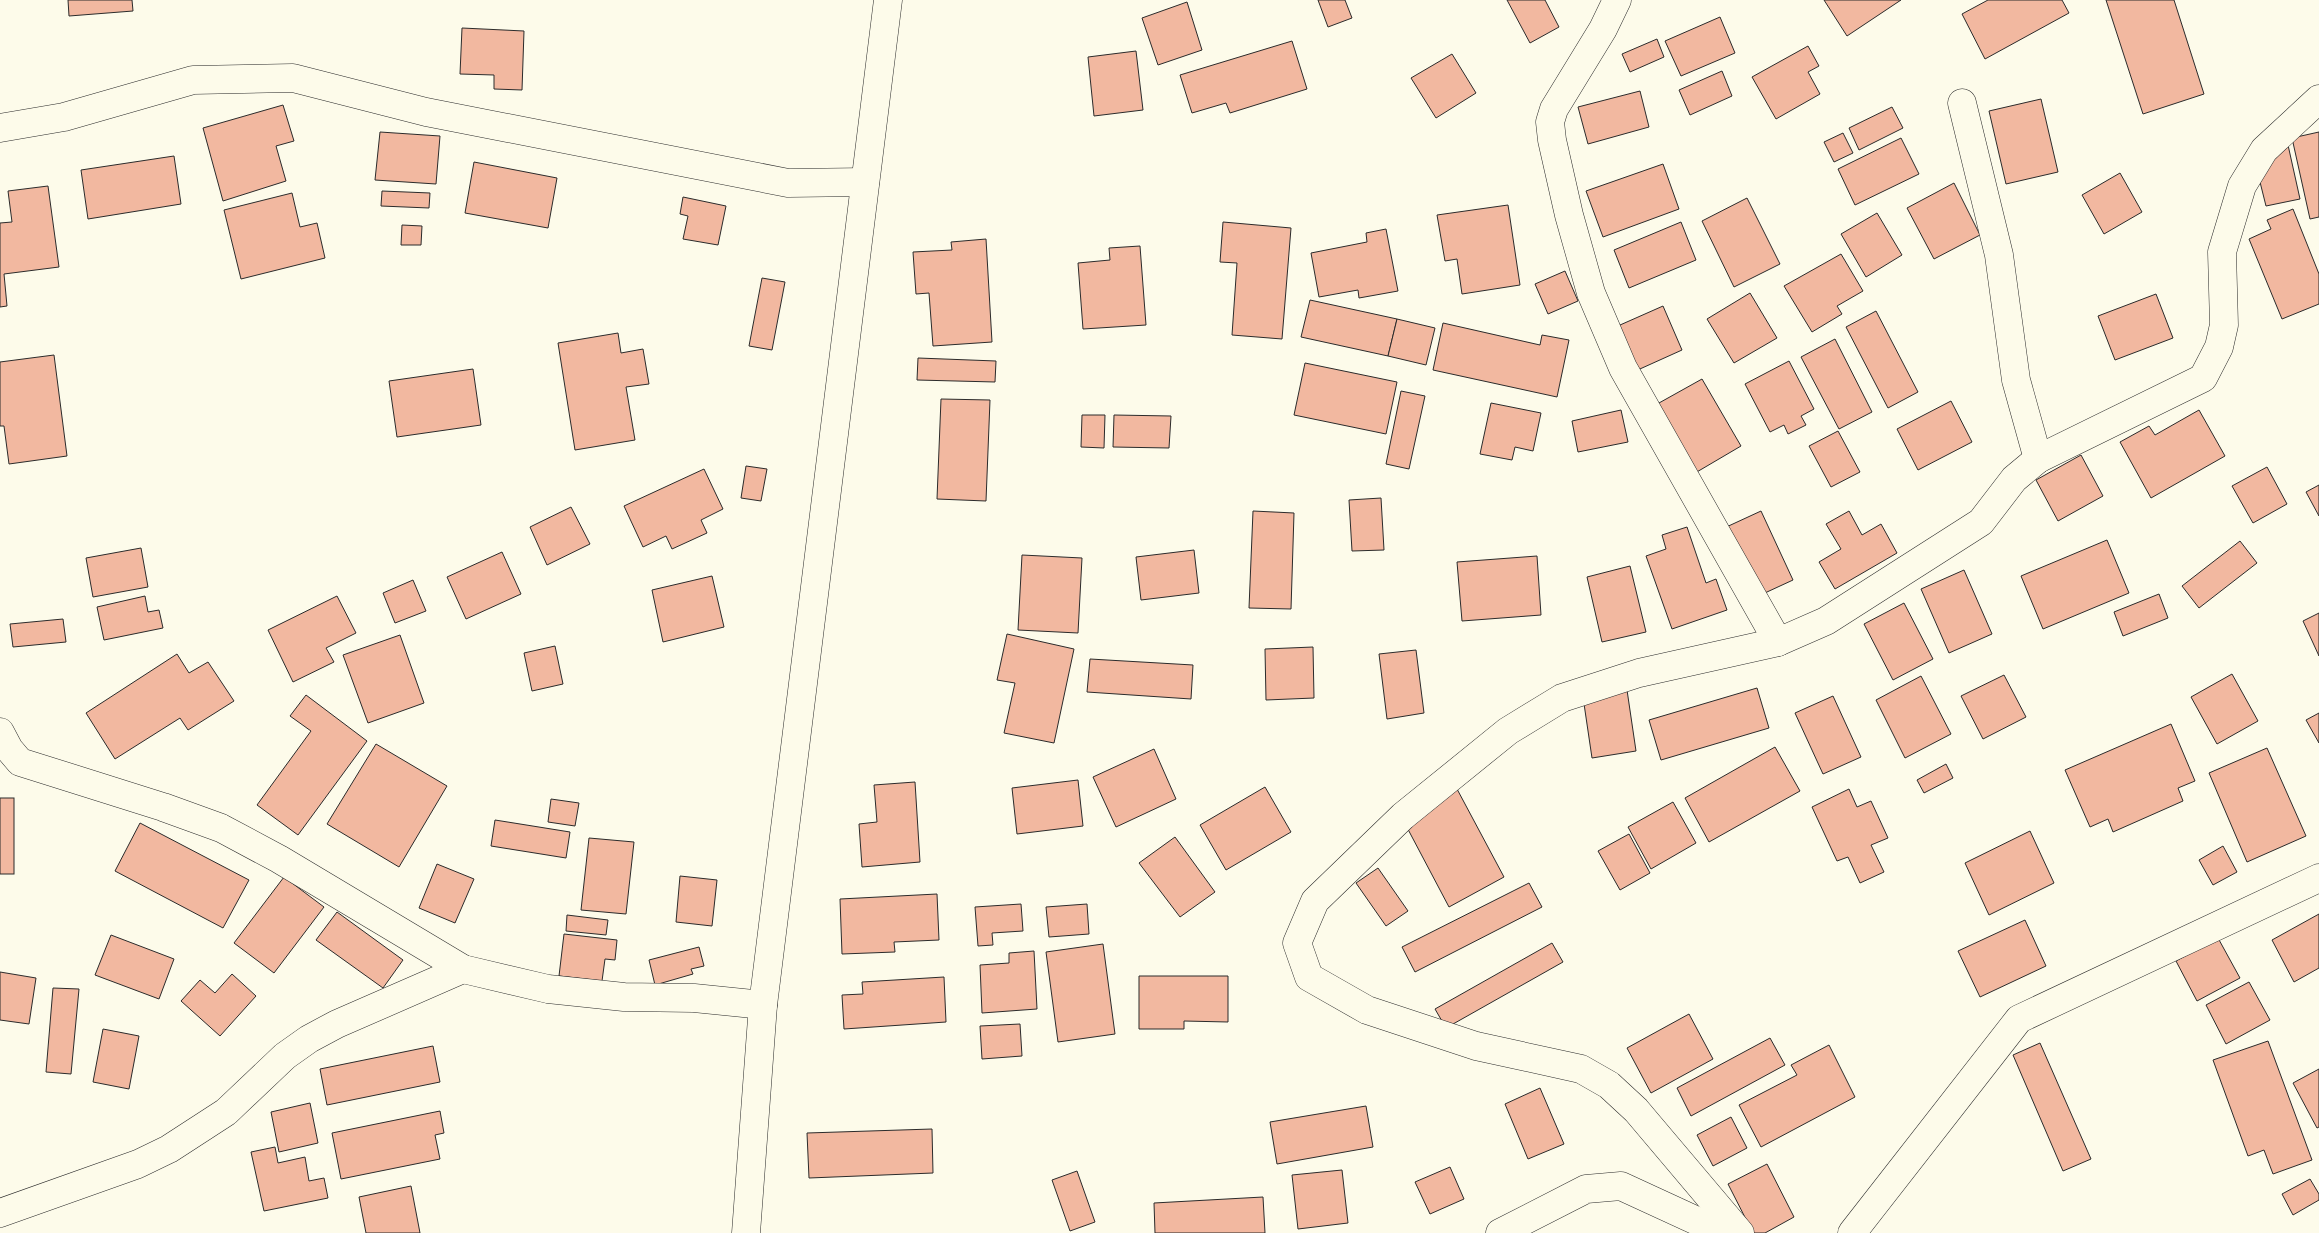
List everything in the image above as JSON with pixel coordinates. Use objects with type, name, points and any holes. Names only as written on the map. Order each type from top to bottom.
[{"type":"street","points":[[746,1233],[763,1005],[888,0]]},
{"type":"street","points":[[1617,0],[1603,29],[1554,109],[1550,122],[1552,140],[1569,215],[1592,293],[1623,368],[1778,642]]},
{"type":"street","points":[[0,128],[64,117],[193,80],[293,78],[426,112],[788,183],[865,182]]},
{"type":"street","points":[[1740,1233],[1636,1110],[1609,1085],[1581,1068],[1476,1046],[1367,1010],[1309,977],[1297,943],[1315,901],[1403,816],[1508,731],[1562,698],[1639,673],[1778,642],[1826,621],[1981,522],[2014,479],[2038,459],[2203,378],[2219,347],[2224,326],[2222,252],[2242,186],[2264,150],[2319,98]]},
{"type":"street","points":[[1962,103],[1999,255],[2016,380],[2038,459]]},
{"type":"street","points":[[0,732],[20,762],[163,807],[221,828],[287,864],[463,969],[548,989],[624,997],[694,998],[763,1005]]},
{"type":"street","points":[[1852,1233],[2019,1019],[2319,878]]},
{"type":"street","points":[[0,1213],[138,1164],[169,1149],[226,1112],[285,1056],[309,1038],[463,969]]},
{"type":"street","points":[[1500,1233],[1586,1189],[1621,1186],[1723,1233]]},
{"type":"building","points":[[68,0],[132,0],[133,11],[69,16]]},
{"type":"building","points":[[1318,0],[1345,0],[1352,18],[1328,27]]},
{"type":"building","points":[[1507,0],[1545,0],[1559,27],[1530,43]]},
{"type":"building","points":[[1824,0],[1901,0],[1847,36]]},
{"type":"building","points":[[1988,0],[2062,0],[2069,13],[1985,59],[1962,14]]},
{"type":"building","points":[[2106,0],[2174,0],[2204,94],[2143,114]]},
{"type":"building","points":[[1187,2],[1202,50],[1158,65],[1142,18]]},
{"type":"building","points":[[1720,17],[1735,53],[1681,76],[1665,41]]},
{"type":"building","points":[[462,28],[524,31],[522,90],[494,89],[494,75],[460,74]]},
{"type":"building","points":[[1657,39],[1664,57],[1630,72],[1622,54]]},
{"type":"building","points":[[1292,41],[1307,89],[1230,113],[1226,103],[1192,113],[1180,75]]},
{"type":"building","points":[[1808,46],[1819,66],[1808,72],[1820,94],[1776,119],[1752,77]]},
{"type":"building","points":[[1136,51],[1143,110],[1094,116],[1088,57]]},
{"type":"building","points":[[1452,54],[1476,93],[1436,118],[1411,78]]},
{"type":"building","points":[[1722,71],[1732,96],[1690,115],[1679,90]]},
{"type":"building","points":[[1640,91],[1649,127],[1588,144],[1578,107]]},
{"type":"building","points":[[2041,99],[2058,172],[2006,184],[1989,111]]},
{"type":"building","points":[[283,105],[294,141],[276,146],[286,181],[223,201],[203,128]]},
{"type":"building","points":[[1892,107],[1903,128],[1859,150],[1849,128]]},
{"type":"building","points":[[380,132],[440,136],[436,184],[375,180]]},
{"type":"building","points":[[2319,132],[2319,217],[2310,219],[2292,138]]},
{"type":"building","points":[[1843,133],[1853,153],[1834,162],[1824,142]]},
{"type":"building","points":[[1901,138],[1919,174],[1855,205],[1838,169]]},
{"type":"building","points":[[2288,145],[2300,199],[2266,206],[2257,170]]},
{"type":"building","points":[[174,156],[181,204],[88,219],[81,170]]},
{"type":"building","points":[[474,162],[557,178],[548,228],[465,213]]},
{"type":"building","points":[[1663,164],[1679,209],[1603,237],[1586,191]]},
{"type":"building","points":[[2120,173],[2142,212],[2104,234],[2082,195]]},
{"type":"building","points":[[1954,183],[1980,235],[1934,259],[1907,208]]},
{"type":"building","points":[[48,186],[59,267],[4,274],[7,306],[0,307],[0,223],[12,222],[8,191]]},
{"type":"building","points":[[382,191],[430,193],[429,208],[381,206]]},
{"type":"building","points":[[292,193],[300,227],[317,223],[325,258],[241,279],[224,210]]},
{"type":"building","points":[[683,197],[726,206],[718,245],[683,239],[688,216],[680,214]]},
{"type":"building","points":[[1747,198],[1780,264],[1734,287],[1702,221]]},
{"type":"building","points":[[1508,205],[1520,285],[1462,294],[1457,259],[1445,261],[1437,215]]},
{"type":"building","points":[[2293,209],[2319,274],[2319,304],[2282,319],[2249,239],[2271,229],[2267,220]]},
{"type":"building","points":[[1877,213],[1902,255],[1866,277],[1841,234]]},
{"type":"building","points":[[1223,222],[1291,228],[1282,339],[1232,335],[1237,263],[1220,262]]},
{"type":"building","points":[[1681,222],[1696,260],[1629,288],[1614,250]]},
{"type":"building","points":[[402,225],[422,226],[421,245],[401,245]]},
{"type":"building","points":[[1386,229],[1398,291],[1359,298],[1358,290],[1319,297],[1311,253],[1367,242],[1366,233]]},
{"type":"building","points":[[986,239],[992,342],[933,346],[929,293],[916,294],[913,252],[952,250],[951,242]]},
{"type":"building","points":[[1140,246],[1146,325],[1083,329],[1078,263],[1110,260],[1109,248]]},
{"type":"building","points":[[1841,254],[1863,291],[1837,306],[1842,314],[1812,332],[1784,286]]},
{"type":"building","points":[[1565,271],[1578,301],[1548,314],[1535,284]]},
{"type":"building","points":[[762,278],[785,282],[772,350],[749,346]]},
{"type":"building","points":[[1750,293],[1777,338],[1734,363],[1707,319]]},
{"type":"building","points":[[2156,294],[2173,338],[2115,360],[2098,316]]},
{"type":"building","points":[[1310,300],[1397,319],[1388,356],[1301,337]]},
{"type":"building","points":[[1663,306],[1682,350],[1631,373],[1611,329]]},
{"type":"building","points":[[1876,311],[1918,392],[1888,408],[1846,327]]},
{"type":"building","points":[[1397,319],[1435,328],[1426,365],[1388,356]]},
{"type":"building","points":[[1443,323],[1540,345],[1542,335],[1569,340],[1557,397],[1433,370]]},
{"type":"building","points":[[618,333],[621,353],[643,349],[649,384],[626,387],[635,440],[575,450],[558,343]]},
{"type":"building","points":[[1835,339],[1872,412],[1839,429],[1801,357]]},
{"type":"building","points":[[54,355],[67,456],[9,464],[4,426],[0,426],[0,362]]},
{"type":"building","points":[[918,358],[996,361],[995,382],[917,380]]},
{"type":"building","points":[[1789,361],[1814,409],[1801,416],[1806,425],[1788,434],[1784,425],[1770,432],[1745,384]]},
{"type":"building","points":[[1305,363],[1397,382],[1386,434],[1294,415]]},
{"type":"building","points":[[473,369],[481,425],[397,437],[389,381]]},
{"type":"building","points":[[1702,379],[1741,446],[1690,476],[1650,408]]},
{"type":"building","points":[[1401,391],[1425,396],[1409,469],[1386,464]]},
{"type":"building","points":[[941,399],[990,400],[986,501],[937,499]]},
{"type":"building","points":[[1951,401],[1972,442],[1918,470],[1897,429]]},
{"type":"building","points":[[1491,403],[1541,413],[1533,451],[1515,447],[1512,460],[1480,454]]},
{"type":"building","points":[[1621,410],[1628,442],[1578,452],[1572,421]]},
{"type":"building","points":[[2199,410],[2225,456],[2151,498],[2120,442],[2149,426],[2155,435]]},
{"type":"building","points":[[1082,415],[1105,415],[1104,448],[1081,447]]},
{"type":"building","points":[[1114,415],[1171,416],[1169,448],[1113,447]]},
{"type":"building","points":[[1838,431],[1860,472],[1831,487],[1809,446]]},
{"type":"building","points":[[2081,455],[2103,496],[2058,521],[2036,480]]},
{"type":"building","points":[[746,466],[767,469],[761,501],[741,498]]},
{"type":"building","points":[[2267,467],[2287,504],[2253,523],[2232,486]]},
{"type":"building","points":[[704,469],[723,509],[701,520],[707,533],[672,549],[666,536],[643,547],[624,506]]},
{"type":"building","points":[[2319,485],[2319,516],[2306,492]]},
{"type":"building","points":[[1381,498],[1384,550],[1352,551],[1349,500]]},
{"type":"building","points":[[571,507],[590,544],[547,565],[530,527]]},
{"type":"building","points":[[1253,511],[1294,513],[1291,609],[1249,608]]},
{"type":"building","points":[[1761,511],[1793,580],[1754,598],[1722,529]]},
{"type":"building","points":[[1849,511],[1862,535],[1881,524],[1897,553],[1835,589],[1819,562],[1841,549],[1826,524]]},
{"type":"building","points":[[1687,527],[1706,583],[1716,579],[1727,610],[1672,629],[1646,556],[1666,549],[1662,535]]},
{"type":"building","points":[[2107,540],[2129,593],[2043,629],[2021,576]]},
{"type":"building","points":[[2240,541],[2257,563],[2199,608],[2182,586]]},
{"type":"building","points":[[141,548],[148,587],[93,597],[86,558]]},
{"type":"building","points":[[1194,550],[1199,593],[1141,600],[1136,557]]},
{"type":"building","points":[[502,552],[521,594],[466,619],[447,577]]},
{"type":"building","points":[[1022,555],[1082,558],[1078,633],[1018,630]]},
{"type":"building","points":[[1537,556],[1541,615],[1462,621],[1457,562]]},
{"type":"building","points":[[1630,566],[1646,632],[1602,642],[1587,577]]},
{"type":"building","points":[[1964,570],[1992,634],[1949,653],[1921,589]]},
{"type":"building","points":[[712,576],[724,627],[663,642],[652,590]]},
{"type":"building","points":[[413,580],[426,611],[395,623],[383,593]]},
{"type":"building","points":[[2159,594],[2168,618],[2123,636],[2114,612]]},
{"type":"building","points":[[145,596],[148,612],[159,610],[163,628],[104,640],[97,607]]},
{"type":"building","points":[[337,596],[356,633],[326,648],[334,662],[293,682],[268,630]]},
{"type":"building","points":[[1904,603],[1933,659],[1893,680],[1864,624]]},
{"type":"building","points":[[2319,613],[2319,656],[2303,621]]},
{"type":"building","points":[[63,619],[66,642],[13,647],[10,624]]},
{"type":"building","points":[[1007,634],[1074,649],[1054,743],[1004,733],[1015,683],[997,680]]},
{"type":"building","points":[[400,635],[424,703],[368,723],[343,655]]},
{"type":"building","points":[[555,646],[563,684],[532,691],[524,653]]},
{"type":"building","points":[[1313,647],[1314,698],[1266,700],[1265,649]]},
{"type":"building","points":[[1416,650],[1424,713],[1387,719],[1379,654]]},
{"type":"building","points":[[177,654],[189,673],[208,662],[234,701],[188,730],[180,718],[115,759],[86,713]]},
{"type":"building","points":[[1090,659],[1193,665],[1191,699],[1087,692]]},
{"type":"building","points":[[2232,674],[2258,721],[2217,744],[2191,697]]},
{"type":"building","points":[[2004,675],[2026,717],[1983,739],[1961,696]]},
{"type":"building","points":[[1921,676],[1951,734],[1905,758],[1876,700]]},
{"type":"building","points":[[1757,688],[1769,728],[1661,760],[1649,720]]},
{"type":"building","points":[[1627,690],[1636,751],[1592,758],[1583,697]]},
{"type":"building","points":[[306,695],[367,741],[298,835],[257,805],[311,731],[290,716]]},
{"type":"building","points":[[1833,696],[1861,757],[1823,774],[1795,713]]},
{"type":"building","points":[[2319,713],[2319,743],[2306,720]]},
{"type":"building","points":[[2171,724],[2195,781],[2178,788],[2183,801],[2113,832],[2108,819],[2090,827],[2065,770]]},
{"type":"building","points":[[376,744],[447,786],[399,867],[327,824]]},
{"type":"building","points":[[1775,747],[1800,791],[1709,842],[1685,798]]},
{"type":"building","points":[[2267,748],[2306,836],[2247,862],[2209,773]]},
{"type":"building","points":[[1154,749],[1176,799],[1116,827],[1093,777]]},
{"type":"building","points":[[1946,764],[1953,778],[1924,793],[1917,780]]},
{"type":"building","points":[[1078,780],[1083,826],[1017,834],[1012,788]]},
{"type":"building","points":[[915,782],[920,862],[862,867],[859,824],[877,822],[874,785]]},
{"type":"building","points":[[1265,787],[1291,832],[1226,870],[1200,825]]},
{"type":"building","points":[[1457,789],[1504,877],[1449,907],[1402,818]]},
{"type":"building","points":[[1849,789],[1857,807],[1871,801],[1888,838],[1871,845],[1884,872],[1860,883],[1848,857],[1837,861],[1812,807]]},
{"type":"building","points":[[0,798],[14,798],[14,874],[0,874]]},
{"type":"building","points":[[551,799],[579,803],[575,826],[548,822]]},
{"type":"building","points":[[1673,802],[1696,843],[1651,869],[1628,827]]},
{"type":"building","points":[[495,820],[570,832],[566,858],[491,846]]},
{"type":"building","points":[[140,823],[249,880],[223,928],[115,871]]},
{"type":"building","points":[[2030,831],[2054,883],[1989,915],[1965,863]]},
{"type":"building","points":[[1629,834],[1650,873],[1620,890],[1598,851]]},
{"type":"building","points":[[1175,837],[1215,892],[1180,917],[1139,863]]},
{"type":"building","points":[[589,838],[634,842],[626,914],[581,910]]},
{"type":"building","points":[[2223,846],[2237,872],[2213,885],[2199,860]]},
{"type":"building","points":[[437,864],[474,879],[455,923],[419,908]]},
{"type":"building","points":[[1378,868],[1408,911],[1386,926],[1356,883]]},
{"type":"building","points":[[680,876],[717,880],[712,926],[676,922]]},
{"type":"building","points":[[284,877],[324,907],[274,973],[234,943]]},
{"type":"building","points":[[1529,883],[1542,907],[1415,972],[1402,947]]},
{"type":"building","points":[[937,894],[939,940],[894,942],[895,952],[842,954],[840,899]]},
{"type":"building","points":[[1021,904],[1023,931],[992,933],[993,945],[978,946],[975,907]]},
{"type":"building","points":[[1087,904],[1089,934],[1049,937],[1046,907]]},
{"type":"building","points":[[337,912],[403,960],[383,988],[316,940]]},
{"type":"building","points":[[2319,914],[2319,968],[2294,982],[2272,940]]},
{"type":"building","points":[[567,915],[608,920],[606,935],[566,931]]},
{"type":"building","points":[[2025,920],[2046,966],[1980,997],[1958,951]]},
{"type":"building","points":[[564,934],[617,940],[615,960],[605,959],[602,981],[559,976]]},
{"type":"building","points":[[111,935],[174,959],[159,999],[95,975]]},
{"type":"building","points":[[2218,938],[2240,978],[2197,1001],[2176,961]]},
{"type":"building","points":[[1552,943],[1563,962],[1446,1028],[1435,1009]]},
{"type":"building","points":[[1103,944],[1115,1034],[1058,1042],[1046,952]]},
{"type":"building","points":[[699,947],[704,966],[691,969],[693,974],[655,985],[649,960]]},
{"type":"building","points":[[1034,951],[1037,1009],[982,1013],[980,965],[1009,963],[1009,953]]},
{"type":"building","points":[[0,972],[36,978],[29,1024],[0,1020]]},
{"type":"building","points":[[232,974],[256,996],[220,1036],[181,1001],[200,980],[215,993]]},
{"type":"building","points":[[1139,976],[1228,976],[1228,1022],[1184,1021],[1184,1029],[1139,1029]]},
{"type":"building","points":[[944,977],[946,1022],[844,1029],[842,995],[863,994],[862,982]]},
{"type":"building","points":[[2249,982],[2270,1020],[2226,1044],[2206,1005]]},
{"type":"building","points":[[53,988],[79,989],[71,1074],[46,1072]]},
{"type":"building","points":[[1689,1014],[1713,1059],[1651,1093],[1627,1048]]},
{"type":"building","points":[[1020,1024],[1022,1056],[982,1059],[980,1026]]},
{"type":"building","points":[[103,1029],[139,1036],[129,1089],[93,1082]]},
{"type":"building","points":[[1770,1038],[1785,1065],[1691,1116],[1677,1088]]},
{"type":"building","points":[[2268,1041],[2312,1160],[2273,1174],[2264,1150],[2248,1156],[2213,1060]]},
{"type":"building","points":[[2040,1043],[2091,1159],[2063,1171],[2013,1055]]},
{"type":"building","points":[[1829,1045],[1855,1097],[1761,1147],[1739,1105],[1797,1075],[1791,1065]]},
{"type":"building","points":[[433,1046],[440,1082],[327,1105],[320,1069]]},
{"type":"building","points":[[2319,1069],[2319,1127],[2317,1128],[2293,1083]]},
{"type":"building","points":[[1540,1088],[1564,1144],[1528,1159],[1505,1104]]},
{"type":"building","points":[[310,1103],[318,1143],[279,1152],[271,1112]]},
{"type":"building","points":[[1366,1106],[1373,1147],[1277,1164],[1270,1122]]},
{"type":"building","points":[[440,1111],[444,1133],[435,1135],[440,1159],[341,1179],[332,1133]]},
{"type":"building","points":[[1731,1117],[1747,1148],[1713,1166],[1697,1135]]},
{"type":"building","points":[[932,1129],[933,1173],[809,1178],[807,1133]]},
{"type":"building","points":[[275,1147],[278,1163],[305,1157],[309,1181],[324,1178],[328,1198],[264,1211],[251,1152]]},
{"type":"building","points":[[1767,1164],[1794,1217],[1765,1233],[1753,1233],[1728,1184]]},
{"type":"building","points":[[1450,1167],[1464,1199],[1430,1214],[1415,1182]]},
{"type":"building","points":[[1342,1170],[1348,1223],[1298,1229],[1292,1175]]},
{"type":"building","points":[[1077,1171],[1095,1222],[1070,1231],[1052,1180]]},
{"type":"building","points":[[2310,1179],[2319,1194],[2319,1200],[2293,1215],[2282,1194]]},
{"type":"building","points":[[411,1186],[420,1233],[366,1233],[359,1197]]},
{"type":"building","points":[[1263,1197],[1265,1233],[1155,1233],[1154,1203]]}]
